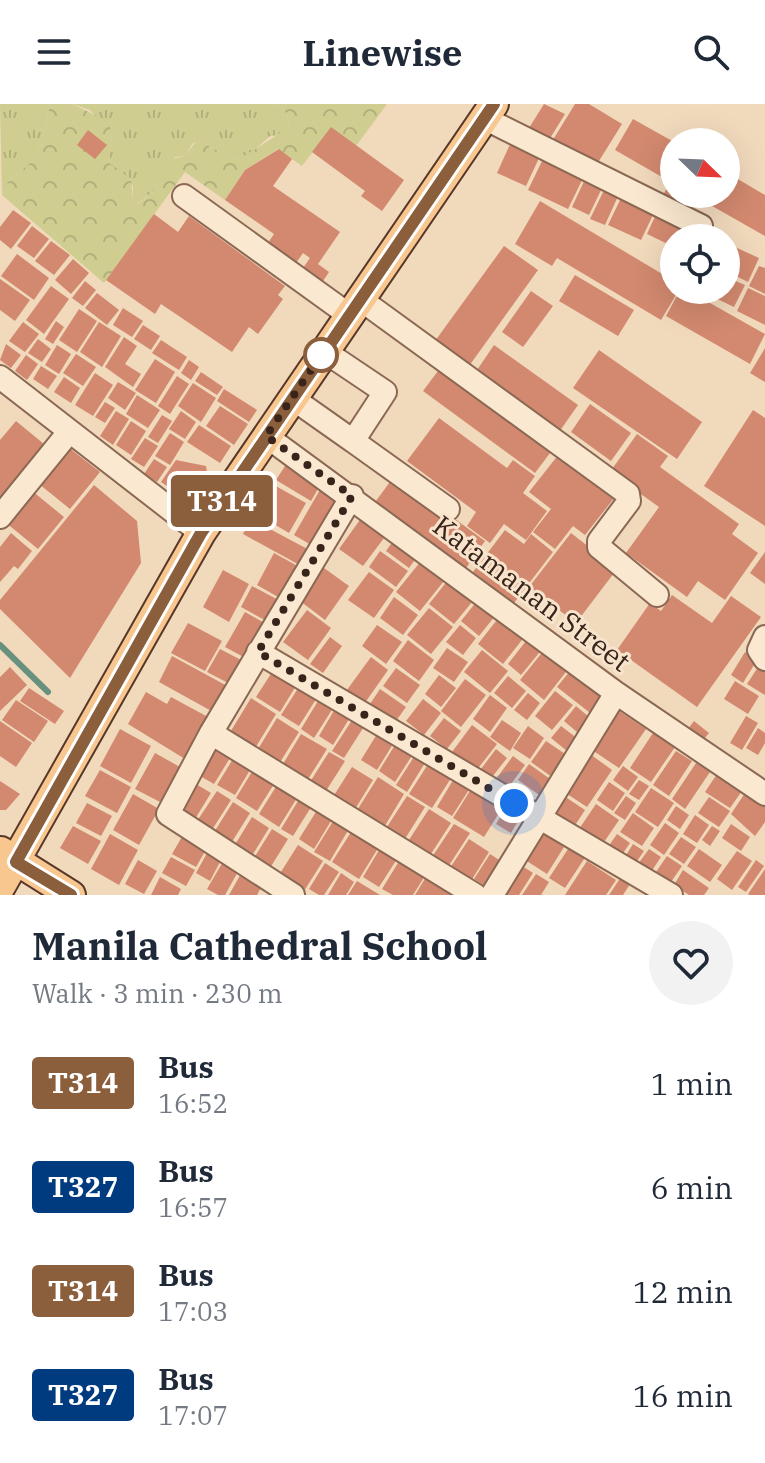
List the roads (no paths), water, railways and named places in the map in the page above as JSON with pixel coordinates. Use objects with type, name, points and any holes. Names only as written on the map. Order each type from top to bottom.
[{"type":"main road","points":[[0,888],[8,856],[201,533],[489,111]]},
{"type":"main road","points":[[8,856],[71,895]]},
{"type":"street","points":[[489,111],[697,224]]},
{"type":"street","points":[[184,196],[354,307],[628,494],[629,501],[599,541],[599,547],[657,595]]},
{"type":"street","points":[[324,351],[385,392],[353,441]]},
{"type":"street","points":[[0,377],[201,533]]},
{"type":"street","points":[[292,398],[448,509]]},
{"type":"street","points":[[0,517],[69,432]]},
{"type":"street","name":"Katamanan Street","points":[[266,436],[352,496],[616,693],[765,794]]},
{"type":"street","points":[[293,895],[168,814],[211,733],[352,496]]},
{"type":"street","points":[[258,652],[671,895]]},
{"type":"street","points":[[492,895],[616,693]]},
{"type":"street","points":[[211,733],[475,895]]},
{"type":"waterway","points":[[0,645],[48,692]]}]
